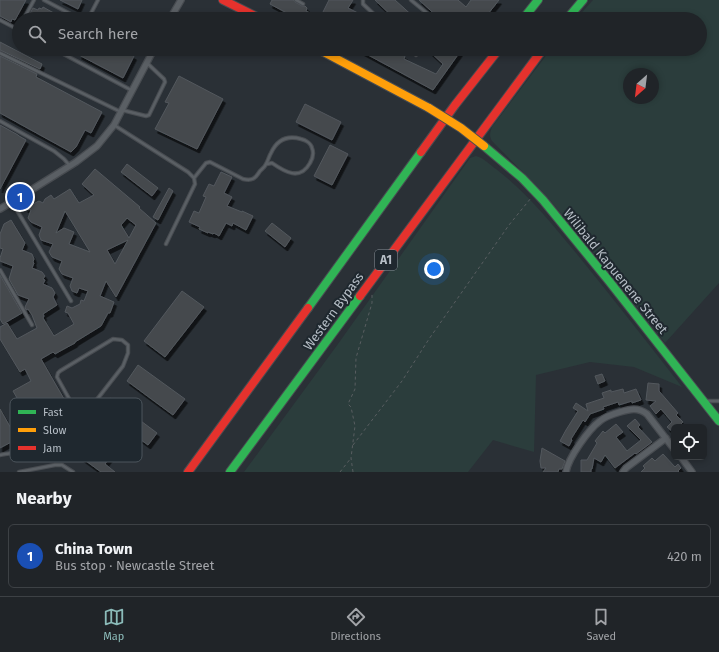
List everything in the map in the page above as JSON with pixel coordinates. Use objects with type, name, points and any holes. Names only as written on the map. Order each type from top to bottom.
[{"type":"main road","points":[[223,0],[247,12]]},
{"type":"main road","points":[[529,12],[538,0]]},
{"type":"main road","points":[[573,12],[583,0]]},
{"type":"main road","name":"Wilibald Kapuenene Street","points":[[331,56],[441,114],[484,146],[522,178],[536,192],[609,281],[719,421]]},
{"type":"main road","name":"Western Bypass","points":[[188,472],[455,105],[494,56]]},
{"type":"main road","name":"Western Bypass","points":[[230,472],[481,130],[538,56]]},
{"type":"street","points":[[174,12],[181,0]]},
{"type":"street","points":[[0,209],[70,166],[97,146],[114,125],[150,56]]},
{"type":"street","points":[[566,472],[571,459],[588,433],[598,422],[606,417],[628,409],[642,410],[649,416],[671,445]]},
{"type":"street","points":[[623,472],[626,468],[666,438]]},
{"type":"street","points":[[682,460],[692,472]]},
{"type":"lane","points":[[28,12],[34,0]]},
{"type":"lane","points":[[44,0],[67,12]]},
{"type":"lane","points":[[92,12],[98,0]]},
{"type":"lane","points":[[296,0],[303,4]]},
{"type":"lane","points":[[363,0],[363,4],[372,12]]},
{"type":"lane","points":[[411,0],[426,12]]},
{"type":"lane","points":[[0,20],[12,26]]},
{"type":"lane","points":[[0,53],[122,111],[146,116],[149,115],[165,82],[164,79],[147,62]]},
{"type":"lane","points":[[69,57],[132,90]]},
{"type":"lane","points":[[0,121],[54,150],[70,166]]},
{"type":"lane","points":[[114,125],[188,172],[194,178],[195,184],[166,244]]},
{"type":"lane","points":[[194,178],[206,163],[210,162],[243,179],[253,179],[267,164],[271,151],[279,142],[289,137],[302,139],[310,144],[313,149],[313,158],[309,165],[304,171],[298,174],[289,173],[272,163],[267,164]]},
{"type":"lane","points":[[12,202],[71,302]]},
{"type":"lane","points":[[0,270],[32,325]]},
{"type":"lane","points":[[69,398],[57,377],[58,373],[113,339],[122,340],[128,345],[128,353],[123,366],[98,398]]},
{"type":"lane","points":[[703,400],[719,401]]},
{"type":"lane","points":[[0,456],[10,454]]},
{"type":"lane","points":[[19,472],[55,464],[74,472]]},
{"type":"path","points":[[353,446],[402,381],[429,339],[509,225],[536,192]]},
{"type":"path","points":[[353,472],[352,457],[355,426],[351,407],[348,404],[355,389],[356,358],[372,303],[372,290]]},
{"type":"path","points":[[340,472],[352,457]]},
{"type":"shaded area","points":[[593,0],[719,0],[719,283],[665,343],[612,275],[547,197],[492,141],[490,134],[492,127],[546,56],[707,56],[707,12],[582,12]]},
{"type":"shaded area","points":[[476,156],[484,160],[507,178],[538,209],[589,270],[682,387],[634,367],[590,362],[536,375],[534,452],[493,440],[468,472],[244,472],[338,344],[470,158]]},
{"type":"building","points":[[0,0],[26,0],[19,12],[12,12],[11,22],[0,16]]},
{"type":"building","points":[[60,0],[82,0],[78,9]]},
{"type":"building","points":[[272,0],[293,0],[302,6],[305,6],[307,8],[306,11],[308,12],[285,12],[270,4]]},
{"type":"building","points":[[329,0],[353,0],[348,8],[356,12],[323,12]]},
{"type":"building","points":[[375,0],[395,0],[408,12],[388,12]]},
{"type":"building","points":[[419,0],[458,0],[466,7],[471,0],[499,0],[490,12],[432,12]]},
{"type":"building","points":[[43,7],[52,12],[31,12],[33,8],[38,10],[39,8],[42,9]]},
{"type":"building","points":[[0,42],[12,48],[12,56],[0,50]]},
{"type":"building","points":[[0,56],[37,74],[36,77],[102,112],[91,133],[85,130],[76,147],[71,152],[0,113]]},
{"type":"building","points":[[13,56],[27,56],[42,64],[40,69]]},
{"type":"building","points":[[81,56],[134,56],[123,78]]},
{"type":"building","points":[[370,56],[405,56],[404,59],[436,74],[443,64],[434,56],[457,56],[433,90]]},
{"type":"building","points":[[179,76],[223,99],[197,149],[155,129],[169,103],[165,102]]},
{"type":"building","points":[[305,104],[341,122],[332,140],[296,122]]},
{"type":"building","points":[[0,125],[26,140],[0,189]]},
{"type":"building","points":[[330,145],[348,154],[332,185],[314,176]]},
{"type":"building","points":[[127,164],[158,188],[152,196],[121,172]]},
{"type":"building","points":[[95,169],[140,207],[139,208],[156,223],[116,297],[106,281],[100,296],[114,302],[110,313],[108,313],[101,326],[55,354],[53,352],[41,359],[63,398],[17,398],[13,391],[31,381],[25,369],[20,372],[0,339],[0,327],[7,323],[17,339],[37,328],[32,315],[28,309],[26,310],[25,307],[29,299],[18,295],[9,279],[13,266],[0,261],[3,249],[0,248],[0,234],[4,224],[11,220],[25,243],[22,250],[32,254],[34,263],[32,268],[42,272],[45,276],[43,279],[45,280],[43,284],[52,288],[55,293],[53,297],[57,305],[43,314],[43,318],[54,336],[74,324],[68,313],[65,312],[67,306],[72,308],[80,304],[81,300],[84,301],[88,291],[79,288],[77,293],[72,291],[70,286],[73,278],[62,274],[59,269],[62,261],[52,257],[49,252],[53,244],[41,240],[39,235],[42,227],[31,222],[28,218],[31,210],[25,208],[39,201],[43,203],[45,199],[51,195],[54,199],[70,189],[79,203],[94,195],[82,184]],"holes":[[[65,211],[90,252],[69,244],[74,232],[64,228],[56,233]],[[127,218],[136,225],[129,238],[121,225]],[[128,240],[115,264],[107,250]]]},
{"type":"building","points":[[221,172],[232,177],[224,193],[232,197],[227,206],[253,216],[246,230],[233,223],[232,226],[226,223],[219,236],[199,229],[200,227],[189,222],[194,211],[199,213],[206,197],[203,196],[209,184],[214,186]]},
{"type":"building","points":[[169,188],[173,191],[158,220],[153,217]]},
{"type":"building","points":[[272,223],[291,238],[285,247],[265,231]]},
{"type":"building","points":[[0,275],[22,313],[3,324],[0,319]]},
{"type":"building","points":[[182,291],[204,307],[165,357],[144,341]]},
{"type":"building","points":[[138,365],[185,399],[173,415],[127,381]]},
{"type":"building","points":[[602,374],[605,381],[598,384],[595,376]]},
{"type":"building","points":[[648,383],[659,384],[659,391],[678,413],[676,415],[683,422],[681,424],[671,424],[671,430],[667,427],[672,422],[661,409],[656,414],[650,406],[656,401],[646,400]]},
{"type":"building","points":[[623,389],[624,393],[636,389],[641,400],[619,405],[618,402],[603,407],[604,409],[590,414],[585,422],[583,420],[571,439],[572,440],[569,446],[560,441],[578,411],[573,408],[576,403],[588,411],[586,404],[604,398],[602,393],[611,390],[611,392]]},
{"type":"building","points":[[0,409],[10,427],[10,443],[0,448]]},
{"type":"building","points":[[635,419],[640,425],[638,427],[652,442],[615,468],[605,455],[601,462],[594,458],[591,472],[581,472],[581,460],[587,460],[597,443],[595,441],[603,431],[605,433],[616,424],[623,432],[616,437],[627,451],[641,440],[627,426]]},
{"type":"building","points":[[142,422],[157,433],[148,445],[142,441]]},
{"type":"building","points":[[542,448],[565,461],[562,469],[559,469],[558,472],[543,472],[546,468],[541,468],[540,461]]},
{"type":"building","points":[[663,454],[675,467],[678,464],[681,468],[678,471],[679,472],[641,472],[645,468],[643,466],[652,458],[655,461]]},
{"type":"building","points":[[87,462],[106,462],[105,464],[115,472],[101,472]]},
{"type":"traffic: fast","points":[[529,12],[538,0]]},
{"type":"traffic: fast","points":[[573,12],[583,0]]},
{"type":"traffic: fast","points":[[484,146],[522,178],[543,200],[719,421]]},
{"type":"traffic: fast","points":[[308,308],[421,152]]},
{"type":"traffic: fast","points":[[230,472],[360,296]]},
{"type":"traffic: slow","points":[[331,56],[429,108]]},
{"type":"traffic: slow","points":[[429,108],[461,128],[484,146]]},
{"type":"traffic: jam","points":[[223,0],[247,12]]},
{"type":"traffic: jam","points":[[421,152],[494,56]]},
{"type":"traffic: jam","points":[[360,296],[538,56]]},
{"type":"traffic: jam","points":[[188,472],[308,308]]},
{"type":"place","name":"China Town","points":[[20,197]]}]
